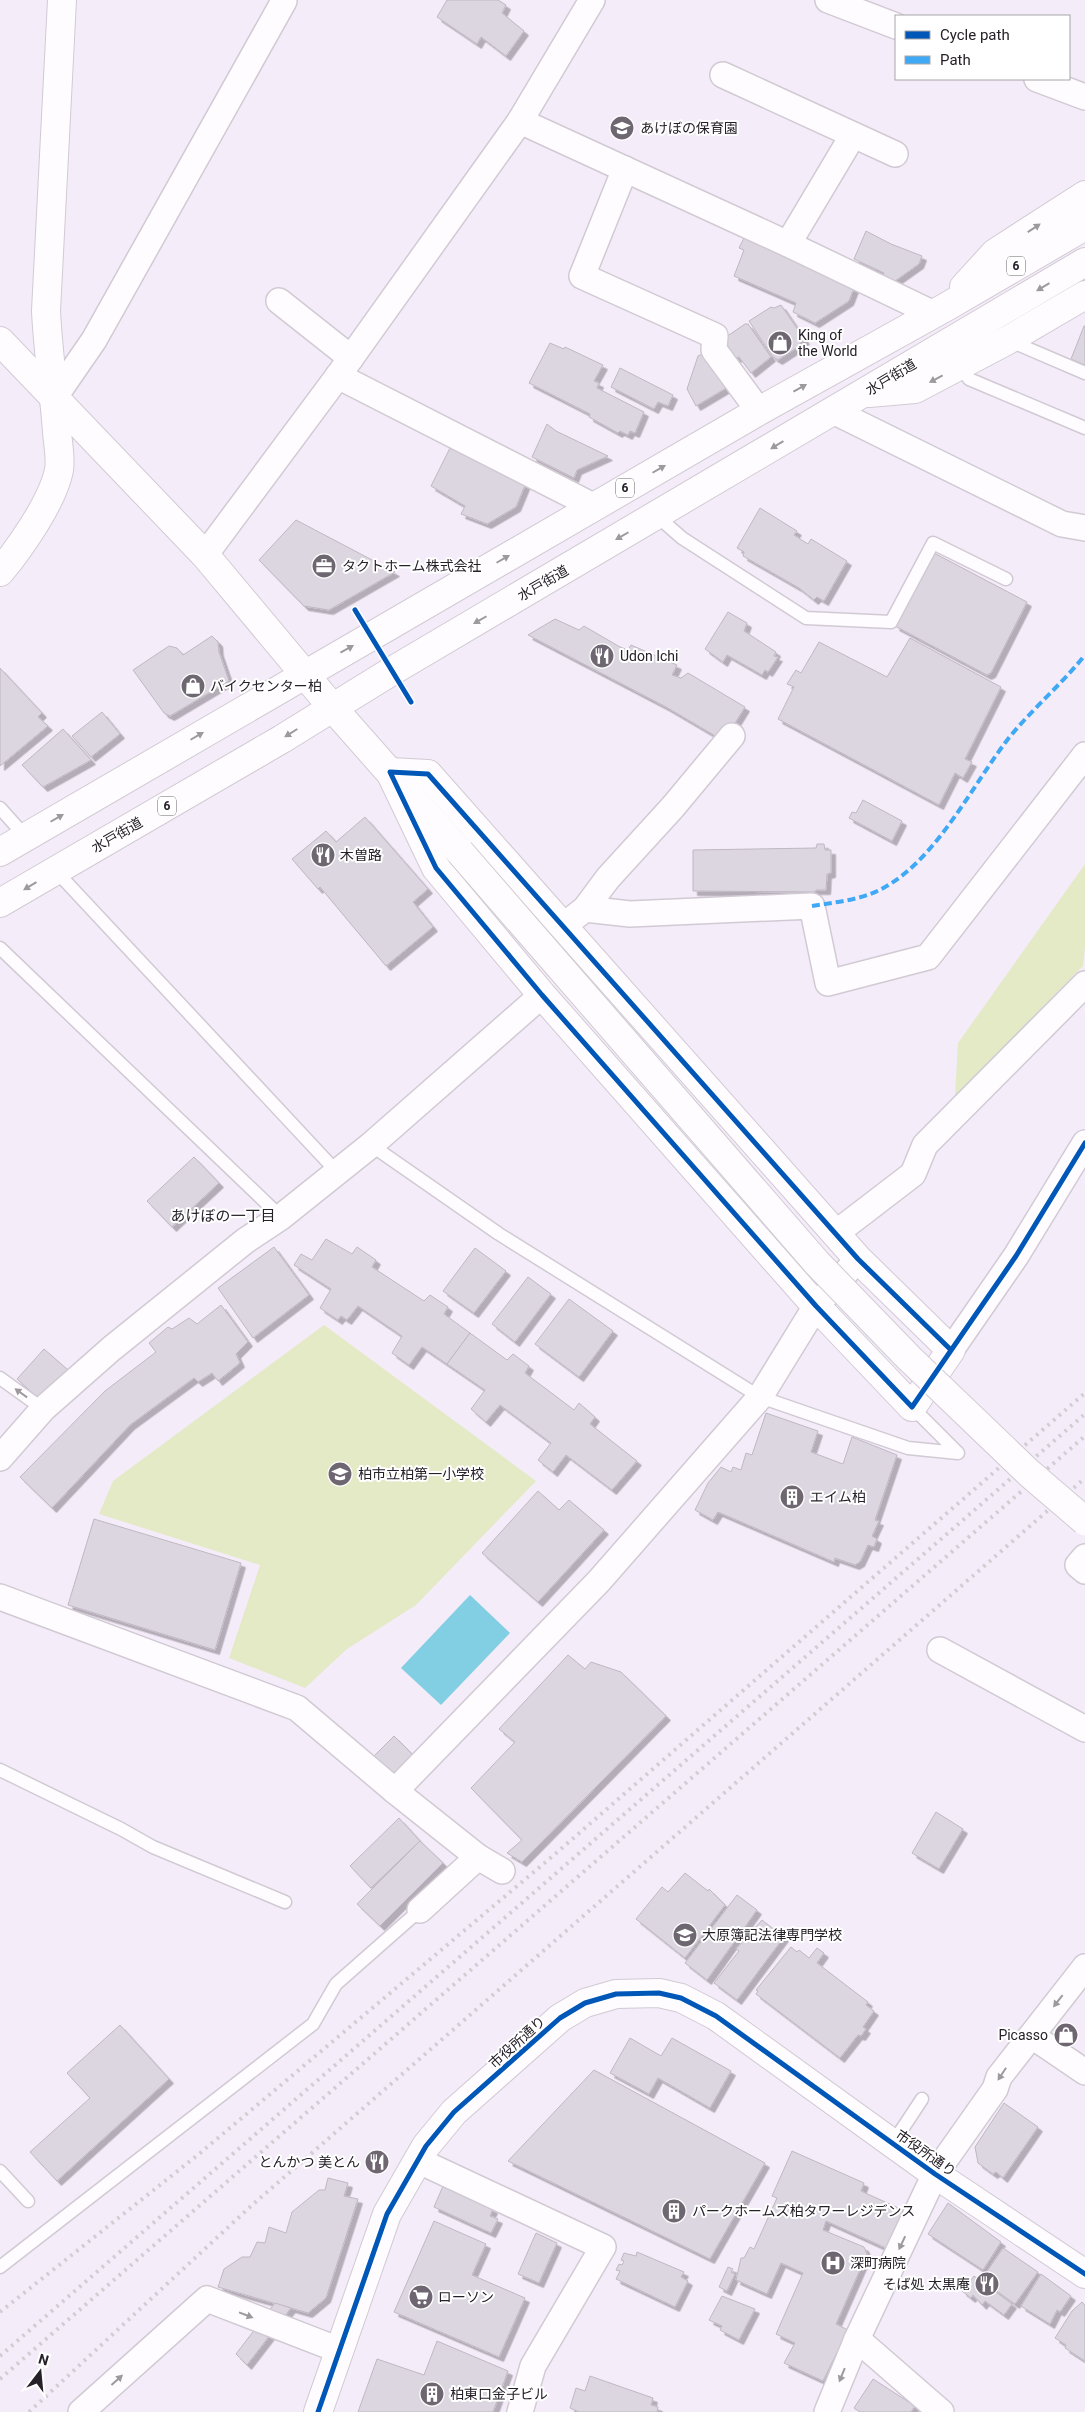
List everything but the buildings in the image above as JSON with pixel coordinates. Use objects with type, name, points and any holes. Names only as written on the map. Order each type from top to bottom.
[{"type":"main road","points":[[0,572],[16,553],[30,531],[49,496],[60,470],[54,398],[48,358],[46,311],[62,0]]},
{"type":"main road","points":[[940,310],[995,253],[1085,196]]},
{"type":"main road","name":"6","points":[[0,852],[594,506],[1085,226]]},
{"type":"main road","name":"水戸街道","points":[[0,903],[282,739],[1085,262]]},
{"type":"main road","points":[[864,393],[915,389],[1008,340],[1085,295]]},
{"type":"main road","points":[[0,341],[205,555],[305,673],[332,708],[460,852],[816,1263],[909,1358],[1029,1473],[1085,1521]]},
{"type":"main road","points":[[390,772],[428,774],[858,1259],[951,1350],[912,1407],[816,1306],[542,995],[436,868],[390,772]]},
{"type":"main road","name":"市役所通り","points":[[318,2412],[387,2214],[426,2146],[454,2112],[560,2018],[585,2003],[616,1994],[659,1993],[681,1998],[716,2016],[935,2174],[1085,2274]]},
{"type":"street","points":[[205,555],[344,367],[520,122],[592,0]]},
{"type":"street","points":[[828,0],[895,26]]},
{"type":"street","points":[[54,398],[94,340],[284,1]]},
{"type":"street","points":[[723,75],[895,154]]},
{"type":"street","points":[[1040,80],[1085,97]]},
{"type":"street","points":[[520,122],[788,244],[940,310]]},
{"type":"street","points":[[788,244],[853,135]]},
{"type":"street","points":[[625,169],[582,276],[715,336],[714,350],[759,411]]},
{"type":"street","points":[[279,301],[344,367],[594,506]]},
{"type":"street","points":[[833,411],[1062,524],[1085,528]]},
{"type":"street","points":[[563,926],[585,909],[608,878],[672,808],[732,736]]},
{"type":"street","points":[[585,909],[630,914],[812,906],[828,983],[928,957],[1085,755]]},
{"type":"street","points":[[836,1233],[913,1174],[925,1145],[1085,984]]},
{"type":"street","points":[[0,1458],[43,1409],[111,1349],[245,1241],[281,1217],[372,1145],[542,995]]},
{"type":"street","points":[[951,1350],[1016,1256],[1085,1143]]},
{"type":"street","points":[[395,1791],[599,1581],[760,1396],[816,1306],[858,1259]]},
{"type":"street","points":[[1085,1557],[1078,1565],[1085,1571]]},
{"type":"street","points":[[0,1597],[297,1708],[395,1791],[478,1857],[502,1870]]},
{"type":"street","points":[[940,1650],[1085,1728]]},
{"type":"street","points":[[420,1910],[478,1857]]},
{"type":"street","points":[[827,2412],[857,2339],[935,2174],[995,2089],[1000,2077],[1085,1967]]},
{"type":"street","points":[[1032,2036],[1085,2072]]},
{"type":"street","points":[[417,2160],[603,2247],[532,2366],[520,2412]]},
{"type":"street","points":[[81,2412],[207,2300],[339,2350]]},
{"type":"street","points":[[857,2339],[941,2412]]},
{"type":"lane","points":[[1008,340],[1085,373]]},
{"type":"lane","points":[[960,366],[969,379],[1085,428]]},
{"type":"lane","points":[[657,516],[682,538],[806,618],[891,622],[933,543],[1006,579]]},
{"type":"lane","points":[[0,808],[25,836]]},
{"type":"lane","points":[[56,870],[337,1172]]},
{"type":"lane","points":[[0,948],[281,1217]]},
{"type":"lane","points":[[372,1145],[499,1234],[760,1396],[908,1448],[958,1453],[912,1407]]},
{"type":"lane","points":[[0,1378],[43,1409]]},
{"type":"lane","points":[[0,1770],[121,1828],[153,1847],[285,1902]]},
{"type":"lane","points":[[0,2267],[313,2024],[336,1984],[420,1910]]},
{"type":"lane","points":[[893,2143],[922,2099]]},
{"type":"lane","points":[[0,2170],[28,2201]]},
{"type":"green space","points":[[1085,864],[1085,947],[1083,966],[955,1096],[958,1043]]},
{"type":"green space","points":[[324,1325],[536,1481],[416,1605],[347,1649],[305,1688],[229,1658],[260,1565],[99,1514],[113,1481]]},
{"type":"water","points":[[470,1595],[510,1633],[441,1705],[401,1668]]},
{"type":"railway","points":[[0,2312],[199,2154],[554,1855],[1085,1393]]},
{"type":"railway","points":[[0,2356],[1085,1414]]},
{"type":"railway","points":[[0,2379],[1085,1436]]},
{"type":"railway","points":[[29,2412],[250,2207],[1085,1478]]},
{"type":"marked path","points":[[812,906],[868,895],[885,887],[904,874],[937,840],[1008,739],[1085,655]]},
{"type":"cycle path","points":[[355,610],[411,702]]},
{"type":"cycle path","points":[[951,1350],[858,1259],[428,774],[390,772],[436,868],[542,995],[816,1306],[912,1407],[1016,1256],[1085,1143]]},
{"type":"cycle path","points":[[318,2412],[387,2214],[426,2146],[454,2112],[560,2018],[585,2003],[616,1994],[659,1993],[681,1998],[716,2016],[935,2174],[1085,2274]]},
{"type":"place","name":"あけぼの保育園","points":[[622,128]]},
{"type":"place","name":"King of the World","points":[[780,343]]},
{"type":"place","name":"タクトホーム株式会社","points":[[324,566]]},
{"type":"place","name":"Udon Ichi","points":[[602,656]]},
{"type":"place","name":"バイクセンター柏","points":[[193,686]]},
{"type":"place","name":"木曽路","points":[[323,855]]},
{"type":"place","name":"柏市立柏第一小学校","points":[[340,1474]]},
{"type":"place","name":"エイム柏","points":[[792,1497]]},
{"type":"place","name":"大原簿記法律専門学校","points":[[685,1935]]},
{"type":"place","name":"Picasso","points":[[1066,2035]]},
{"type":"place","name":"とんかつ 美とん","points":[[377,2162]]},
{"type":"place","name":"パークホームズ柏タワーレジデンス","points":[[674,2211]]},
{"type":"place","name":"深町病院","points":[[833,2263]]},
{"type":"place","name":"そば処 太黒庵","points":[[987,2284]]},
{"type":"place","name":"ローソン","points":[[421,2297]]},
{"type":"place","name":"柏東口金子ビル","points":[[432,2394]]},
{"type":"district","name":"あけぼの一丁目","points":[[223,1216]]}]
